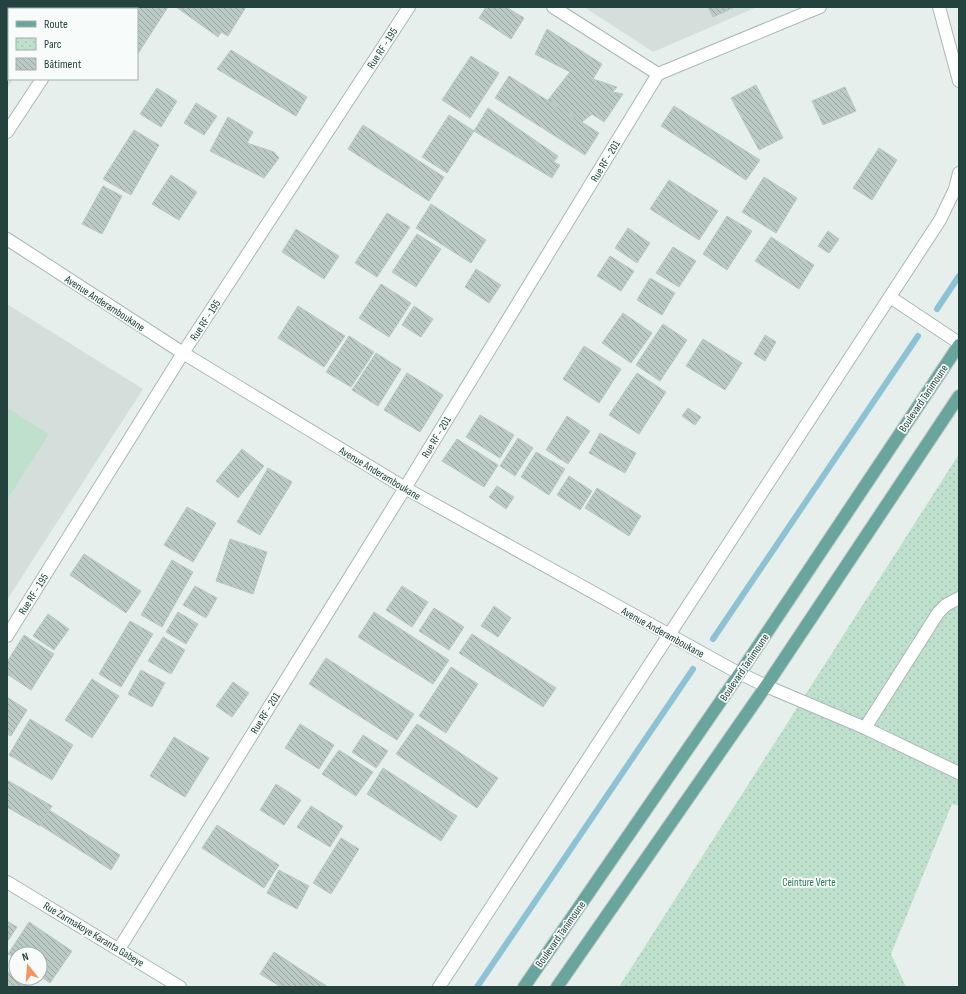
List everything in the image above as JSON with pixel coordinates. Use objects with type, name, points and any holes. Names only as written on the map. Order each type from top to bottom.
[{"type":"main road","name":"Boulevard Tanimoune","points":[[524,987],[740,674],[959,344]]},
{"type":"main road","points":[[557,987],[766,686],[959,396]]},
{"type":"street","name":"Rue RF - 195","points":[[7,636],[183,354],[409,7]]},
{"type":"street","points":[[553,7],[658,74],[820,7]]},
{"type":"street","points":[[939,7],[959,81]]},
{"type":"street","name":"Rue RF - 201","points":[[119,949],[405,488],[658,74]]},
{"type":"street","points":[[7,132],[41,80]]},
{"type":"street","points":[[438,987],[940,220],[955,189],[959,173]]},
{"type":"street","name":"Avenue Anderamboukane","points":[[7,239],[183,354],[405,488],[740,674],[865,728],[959,773]]},
{"type":"street","points":[[890,297],[959,344]]},
{"type":"street","points":[[865,728],[938,613],[946,605],[959,598]]},
{"type":"street","name":"Rue Zarmakoye Karanta Gabeye","points":[[7,882],[180,987]]},
{"type":"shaded area","points":[[7,7],[58,7],[8,8],[8,80],[12,80],[7,89]]},
{"type":"shaded area","points":[[584,7],[757,7],[653,52]]},
{"type":"shaded area","points":[[7,304],[143,389],[7,600]]},
{"type":"green space","points":[[7,408],[49,434],[7,500]]},
{"type":"green space","name":"Ceinture Verte","points":[[959,454],[959,806],[952,804],[891,954],[906,987],[619,987]]},
{"type":"building","points":[[168,7],[138,53],[138,8],[120,8]]},
{"type":"building","points":[[176,7],[246,7],[228,36],[221,32],[218,37]]},
{"type":"building","points":[[486,7],[506,7],[524,18],[511,39],[479,18]]},
{"type":"building","points":[[708,7],[735,7],[713,17]]},
{"type":"building","points":[[547,29],[602,64],[593,79],[617,87],[613,92],[623,94],[604,122],[592,114],[582,122],[548,100],[570,72],[535,54]]},
{"type":"building","points":[[231,50],[307,97],[296,116],[217,69]]},
{"type":"building","points":[[471,56],[499,73],[470,118],[442,100]]},
{"type":"building","points":[[509,76],[599,133],[585,155],[495,98]]},
{"type":"building","points":[[756,85],[783,138],[759,150],[731,98]]},
{"type":"building","points":[[845,87],[856,111],[823,125],[812,101]]},
{"type":"building","points":[[157,88],[177,101],[161,127],[140,114]]},
{"type":"building","points":[[196,103],[217,116],[204,135],[184,123]]},
{"type":"building","points":[[674,106],[760,160],[746,180],[661,126]]},
{"type":"building","points":[[488,108],[558,156],[554,162],[560,165],[552,178],[474,131]]},
{"type":"building","points":[[449,115],[474,131],[447,173],[422,157]]},
{"type":"building","points":[[228,117],[253,132],[247,143],[274,152],[279,158],[264,178],[210,151]]},
{"type":"building","points":[[363,125],[444,177],[429,201],[348,149]]},
{"type":"building","points":[[134,130],[159,145],[131,195],[103,179]]},
{"type":"building","points":[[879,148],[897,160],[872,200],[853,188]]},
{"type":"building","points":[[171,175],[197,192],[179,220],[152,204]]},
{"type":"building","points":[[764,177],[797,198],[776,233],[742,212]]},
{"type":"building","points":[[669,180],[718,211],[699,240],[650,209]]},
{"type":"building","points":[[103,186],[122,196],[102,234],[82,224]]},
{"type":"building","points":[[431,204],[486,240],[471,263],[416,228]]},
{"type":"building","points":[[387,213],[410,227],[377,277],[355,263]]},
{"type":"building","points":[[727,216],[752,231],[727,270],[703,254]]},
{"type":"building","points":[[628,228],[650,243],[637,263],[615,248]]},
{"type":"building","points":[[296,229],[339,256],[324,279],[282,252]]},
{"type":"building","points":[[828,231],[839,239],[829,253],[818,246]]},
{"type":"building","points":[[417,234],[441,249],[416,287],[392,272]]},
{"type":"building","points":[[771,237],[814,265],[799,289],[755,261]]},
{"type":"building","points":[[673,247],[696,261],[679,287],[656,273]]},
{"type":"building","points":[[610,256],[634,271],[621,291],[597,276]]},
{"type":"building","points":[[476,269],[501,285],[489,303],[465,287]]},
{"type":"building","points":[[650,278],[675,293],[662,315],[637,300]]},
{"type":"building","points":[[381,284],[411,303],[389,337],[359,318]]},
{"type":"building","points":[[298,306],[345,336],[324,367],[278,338]]},
{"type":"building","points":[[414,306],[433,319],[421,337],[402,325]]},
{"type":"building","points":[[623,313],[652,333],[631,363],[602,343]]},
{"type":"building","points":[[663,324],[687,340],[660,381],[636,365]]},
{"type":"building","points":[[765,335],[776,342],[765,361],[754,354]]},
{"type":"building","points":[[349,336],[374,352],[351,387],[326,372]]},
{"type":"building","points":[[703,339],[742,363],[725,390],[686,366]]},
{"type":"building","points":[[584,346],[621,369],[599,403],[563,379]]},
{"type":"building","points":[[376,353],[401,369],[378,406],[352,390]]},
{"type":"building","points":[[407,373],[443,395],[420,432],[384,410]]},
{"type":"building","points":[[637,373],[666,392],[639,434],[609,415]]},
{"type":"building","points":[[688,408],[701,417],[695,425],[682,416]]},
{"type":"building","points":[[480,415],[514,435],[500,458],[466,437]]},
{"type":"building","points":[[567,416],[590,431],[568,464],[546,450]]},
{"type":"building","points":[[600,433],[636,453],[625,473],[589,453]]},
{"type":"building","points":[[518,438],[533,448],[515,476],[500,466]]},
{"type":"building","points":[[457,439],[498,465],[484,487],[442,461]]},
{"type":"building","points":[[242,449],[264,466],[238,498],[216,481]]},
{"type":"building","points":[[536,452],[565,469],[549,495],[521,477]]},
{"type":"building","points":[[268,468],[292,482],[260,535],[237,522]]},
{"type":"building","points":[[569,476],[592,491],[580,510],[557,495]]},
{"type":"building","points":[[497,486],[514,497],[506,509],[489,497]]},
{"type":"building","points":[[597,488],[641,516],[629,536],[585,508]]},
{"type":"building","points":[[187,507],[216,523],[193,562],[164,545]]},
{"type":"building","points":[[230,539],[267,552],[253,594],[216,581]]},
{"type":"building","points":[[84,554],[141,591],[126,613],[70,575]]},
{"type":"building","points":[[172,560],[193,572],[162,627],[141,615]]},
{"type":"building","points":[[195,586],[217,598],[206,618],[183,605]]},
{"type":"building","points":[[402,586],[428,602],[412,627],[386,610]]},
{"type":"building","points":[[494,606],[511,618],[498,637],[481,626]]},
{"type":"building","points":[[434,608],[464,627],[449,650],[419,631]]},
{"type":"building","points":[[178,612],[198,624],[186,644],[166,632]]},
{"type":"building","points":[[374,612],[449,660],[433,684],[358,637]]},
{"type":"building","points":[[48,614],[69,629],[54,650],[33,636]]},
{"type":"building","points":[[130,621],[153,634],[121,687],[99,674]]},
{"type":"building","points":[[472,634],[556,688],[543,707],[459,653]]},
{"type":"building","points":[[24,635],[54,654],[31,690],[7,674],[7,662]]},
{"type":"building","points":[[163,637],[185,650],[171,674],[148,661]]},
{"type":"building","points":[[326,658],[414,714],[397,740],[309,684]]},
{"type":"building","points":[[451,667],[478,684],[446,733],[419,716]]},
{"type":"building","points":[[141,670],[165,683],[152,707],[128,694]]},
{"type":"building","points":[[92,679],[119,696],[92,738],[65,720]]},
{"type":"building","points":[[233,682],[249,693],[232,717],[216,706]]},
{"type":"building","points":[[7,697],[27,710],[11,736],[7,734]]},
{"type":"building","points":[[30,719],[73,745],[52,780],[9,755]]},
{"type":"building","points":[[300,724],[334,745],[319,769],[285,748]]},
{"type":"building","points":[[417,724],[498,778],[477,808],[396,754]]},
{"type":"building","points":[[363,735],[388,751],[376,768],[352,752]]},
{"type":"building","points":[[174,737],[209,758],[185,797],[150,776]]},
{"type":"building","points":[[339,750],[373,772],[356,796],[322,774]]},
{"type":"building","points":[[383,768],[457,816],[441,841],[367,794]]},
{"type":"building","points":[[7,780],[52,806],[40,826],[7,807]]},
{"type":"building","points":[[276,784],[301,800],[284,825],[260,810]]},
{"type":"building","points":[[311,806],[343,826],[330,847],[297,827]]},
{"type":"building","points":[[49,810],[120,855],[111,870],[40,825]]},
{"type":"building","points":[[217,825],[279,865],[264,888],[202,848]]},
{"type":"building","points":[[341,838],[359,849],[331,894],[313,883]]},
{"type":"building","points":[[279,870],[309,886],[297,909],[267,893]]},
{"type":"building","points":[[7,921],[17,927],[7,942]]},
{"type":"building","points":[[29,922],[72,951],[50,983],[48,982],[48,946],[13,946]]},
{"type":"building","points":[[274,952],[328,987],[281,987],[260,974]]},
{"type":"building","points":[[7,971],[8,986],[32,987],[7,987]]},
{"type":"waterway","points":[[937,309],[959,276]]},
{"type":"waterway","points":[[713,639],[918,336]]},
{"type":"waterway","points":[[477,987],[693,669]]}]
